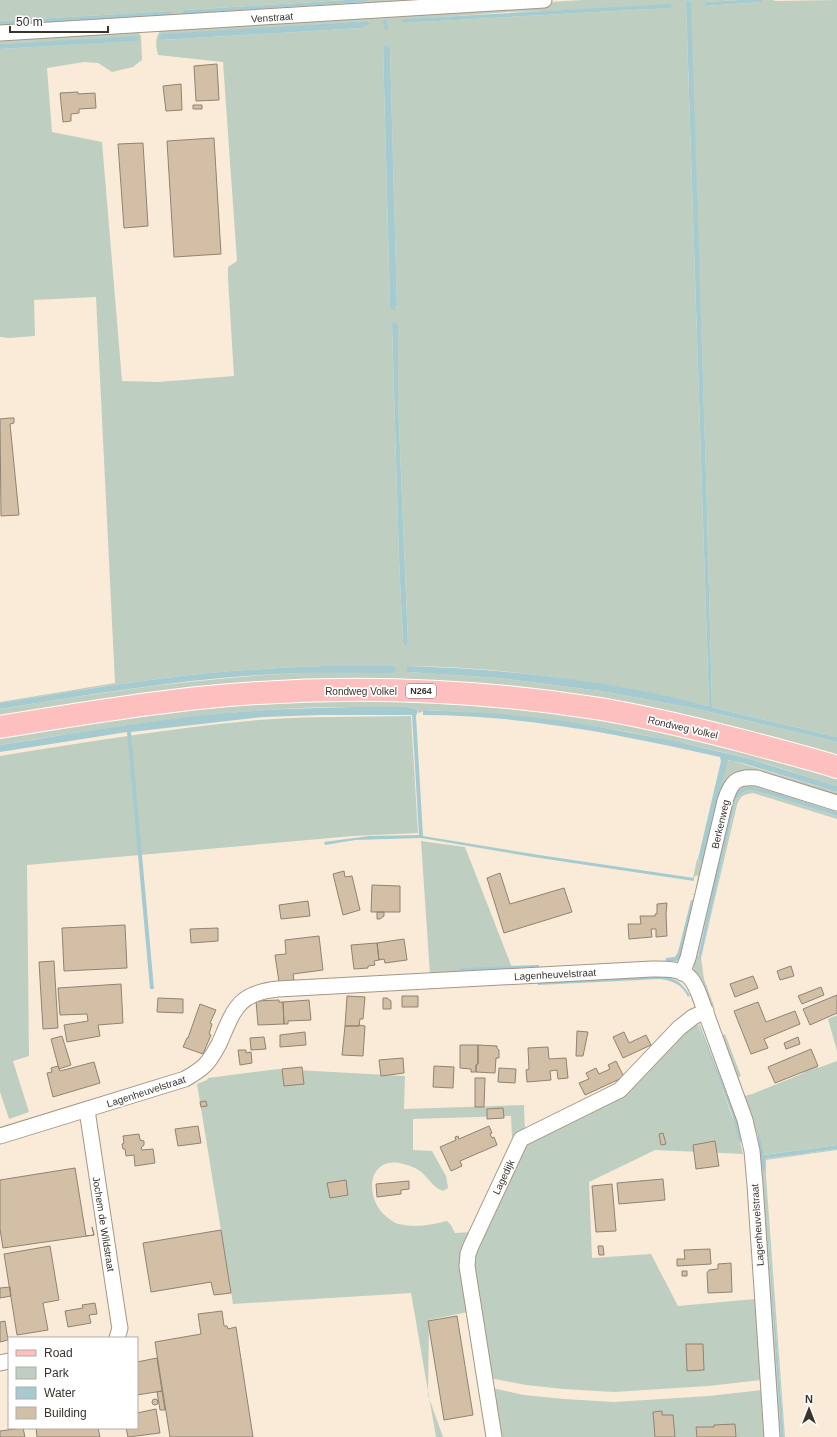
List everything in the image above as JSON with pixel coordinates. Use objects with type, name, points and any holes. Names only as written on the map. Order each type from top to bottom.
[{"type":"main road","name":"Rondweg Volkel","points":[[0,727],[134,706],[227,696],[320,691],[424,691],[516,698],[604,710],[703,730],[837,767]]},
{"type":"street","name":"Venstraat","points":[[0,33],[544,0]]},
{"type":"street","name":"Berkenweg","points":[[682,973],[688,958],[725,800],[730,787],[740,779],[748,777],[757,778],[837,803]]},
{"type":"street","name":"Lagenheuvelstraat","points":[[0,1136],[173,1084],[185,1079],[197,1072],[206,1064],[216,1049],[238,1006],[255,992],[266,990],[652,969],[670,969],[682,973],[691,978],[706,1011],[745,1120],[752,1151],[772,1437]]},
{"type":"street","name":"Lagedijk","points":[[494,1437],[467,1259],[471,1246],[520,1139],[620,1090],[679,1028],[693,1017],[706,1011]]},
{"type":"street","name":"Jochem de Wildstraat","points":[[87,1110],[120,1328],[117,1337]]},
{"type":"green space","points":[[0,0],[346,0],[184,10],[181,12],[183,14],[366,2],[369,0],[487,0],[0,26],[81,20],[170,16],[172,11],[0,21]]},
{"type":"green space","points":[[582,0],[739,0],[705,2],[705,6],[762,2],[762,0],[837,0],[837,737],[712,707],[706,473],[690,2],[686,2],[709,705],[707,706],[633,690],[520,673],[483,669],[407,666],[408,672],[498,678],[601,691],[697,709],[837,742],[837,760],[449,685],[0,720],[0,709],[82,696],[205,680],[328,672],[324,666],[207,673],[118,684],[0,703],[115,683],[96,297],[34,300],[35,336],[9,338],[0,337],[0,49],[131,41],[138,37],[0,44],[0,36],[135,28],[141,36],[142,60],[133,67],[112,72],[98,63],[84,62],[47,68],[52,132],[102,142],[122,381],[158,382],[234,376],[228,267],[237,261],[223,62],[158,55],[156,40],[163,26]],"holes":[[[670,8],[403,23],[402,20],[509,12]],[[368,21],[370,21],[362,28],[161,40],[160,35]],[[383,47],[390,47],[397,308],[390,307]],[[392,325],[398,329],[398,399],[407,646],[403,642]]]},
{"type":"green space","points":[[271,700],[465,701],[637,724],[837,776],[837,786],[750,759],[630,732],[508,715],[426,710],[418,713],[418,710],[407,707],[303,708],[201,716],[134,724],[0,745],[0,735],[92,720]]},
{"type":"green space","points":[[411,716],[418,833],[353,836],[27,865],[29,1056],[13,1061],[29,1112],[9,1119],[0,1092],[0,756],[161,731],[226,723],[316,717]]},
{"type":"green space","points":[[730,760],[837,792],[837,800],[750,772],[737,772],[728,779],[700,895],[691,895],[695,894],[698,876],[696,875],[693,878],[697,859],[703,861],[727,761]]},
{"type":"green space","points":[[741,781],[837,806],[837,812],[758,788],[739,790],[730,809],[698,956],[701,958],[704,979],[714,1006],[709,1008],[694,969],[693,960],[729,795]]},
{"type":"green space","points":[[753,790],[837,816],[837,819],[753,793],[741,797],[737,805],[701,958],[736,799],[745,791]]},
{"type":"green space","points":[[421,841],[465,847],[513,970],[430,975]]},
{"type":"green space","points":[[837,1015],[837,1051],[828,1019]]},
{"type":"green space","points":[[696,1021],[710,1054],[737,1130],[743,1154],[655,1150],[589,1182],[592,1258],[651,1254],[678,1306],[755,1299],[761,1380],[708,1386],[614,1392],[526,1385],[490,1378],[469,1267],[518,1144],[631,1088],[640,1081],[647,1070]]},
{"type":"green space","points":[[725,1034],[741,1076],[734,1079],[719,1037]]},
{"type":"green space","points":[[837,1061],[837,1145],[763,1155],[759,1131],[756,1132],[765,1170],[765,1159],[837,1149],[766,1160],[785,1437],[768,1239],[781,1437],[776,1437],[741,1097],[804,1073],[803,1070],[816,1065],[818,1068]]},
{"type":"green space","points":[[278,1069],[405,1076],[404,1109],[524,1105],[525,1132],[512,1137],[511,1116],[413,1119],[413,1150],[432,1151],[446,1176],[448,1188],[443,1191],[436,1188],[420,1171],[403,1164],[391,1163],[382,1166],[376,1172],[373,1180],[372,1190],[375,1201],[380,1210],[396,1223],[417,1226],[447,1221],[455,1233],[472,1232],[468,1312],[429,1320],[428,1391],[411,1293],[233,1304],[197,1084],[207,1080],[208,1078]]},
{"type":"green space","points":[[492,1388],[524,1395],[614,1402],[709,1396],[762,1390],[766,1437],[501,1437]]},
{"type":"green space","points":[[429,1399],[443,1437],[436,1437]]},
{"type":"water","points":[[346,0],[369,0],[366,2],[183,14],[181,12],[184,10]]},
{"type":"water","points":[[762,0],[762,2],[705,6],[705,2]]},
{"type":"water","points":[[686,2],[691,2],[712,707],[837,737],[837,742],[697,709],[601,691],[498,678],[407,672],[407,666],[482,670],[558,677],[634,689],[707,706],[709,705]]},
{"type":"water","points":[[670,4],[672,6],[670,8],[403,23],[401,21],[403,19]]},
{"type":"water","points":[[173,12],[170,16],[81,20],[0,26],[0,21]]},
{"type":"water","points":[[368,21],[370,24],[362,28],[161,40],[159,38],[161,34]]},
{"type":"water","points":[[136,36],[139,38],[137,41],[0,49],[0,44]]},
{"type":"water","points":[[386,45],[390,47],[397,306],[395,310],[391,309],[390,307],[383,46]]},
{"type":"water","points":[[394,322],[398,325],[398,399],[407,646],[405,646],[403,642],[399,560],[392,325]]},
{"type":"water","points":[[324,666],[393,666],[396,671],[392,673],[277,674],[207,679],[0,709],[0,703],[142,681],[224,672]]},
{"type":"water","points":[[407,707],[418,710],[416,716],[423,836],[694,878],[694,881],[533,857],[421,838],[355,840],[325,845],[324,842],[369,836],[419,835],[412,715],[320,715],[263,717],[131,732],[154,989],[150,989],[127,732],[0,752],[0,745],[167,720],[234,712],[300,708]]},
{"type":"water","points":[[423,710],[491,713],[564,721],[675,741],[750,759],[837,786],[837,792],[728,760],[703,861],[700,861],[698,859],[721,761],[720,757],[647,741],[573,728],[498,718],[423,715]]},
{"type":"water","points":[[747,787],[777,793],[837,812],[837,816],[753,790],[745,791],[736,799],[701,958],[698,958],[734,796],[739,790]]},
{"type":"water","points":[[691,900],[693,900],[681,955],[677,961],[666,961],[666,958],[675,957],[678,952]]},
{"type":"water","points":[[539,965],[539,967],[458,971],[460,968]]},
{"type":"water","points":[[659,976],[677,981],[690,995],[688,997],[683,989],[677,984],[660,979],[538,985],[537,982]]},
{"type":"water","points":[[698,1024],[700,1025],[737,1121],[741,1136],[741,1143],[739,1141],[732,1114]]},
{"type":"water","points":[[757,1131],[759,1131],[764,1155],[837,1145],[837,1149],[765,1159],[765,1170],[763,1171]]},
{"type":"water","points":[[769,1239],[784,1437],[781,1437]]},
{"type":"building","points":[[217,64],[219,100],[196,101],[194,66]]},
{"type":"building","points":[[181,84],[182,110],[166,111],[163,86]]},
{"type":"building","points":[[78,92],[78,94],[95,93],[96,108],[79,109],[79,113],[71,114],[71,121],[63,122],[60,93]]},
{"type":"building","points":[[193,105],[202,105],[202,109],[193,109]]},
{"type":"building","points":[[214,138],[221,254],[174,257],[167,141]]},
{"type":"building","points":[[143,143],[148,226],[124,228],[118,144]]},
{"type":"building","points":[[14,418],[14,423],[10,424],[19,515],[1,516],[0,419]]},
{"type":"building","points":[[344,871],[345,877],[352,876],[360,910],[343,915],[333,874]]},
{"type":"building","points":[[500,873],[510,904],[564,888],[572,912],[504,933],[487,878]]},
{"type":"building","points":[[372,885],[400,886],[400,912],[371,912]]},
{"type":"building","points":[[308,901],[310,916],[281,919],[279,905]]},
{"type":"building","points":[[667,903],[667,936],[656,937],[656,929],[651,929],[652,937],[629,939],[628,924],[641,924],[640,916],[655,916],[655,914],[657,914],[657,904]]},
{"type":"building","points":[[377,912],[384,912],[384,916],[377,919]]},
{"type":"building","points":[[125,925],[127,968],[64,971],[62,928]]},
{"type":"building","points":[[218,928],[218,941],[191,943],[190,929]]},
{"type":"building","points":[[319,936],[323,970],[293,974],[294,980],[279,982],[275,955],[286,954],[285,940]]},
{"type":"building","points":[[404,939],[407,960],[385,963],[384,959],[379,960],[377,943]]},
{"type":"building","points":[[377,943],[379,960],[374,961],[375,965],[368,966],[368,968],[354,969],[351,945]]},
{"type":"building","points":[[54,961],[58,1028],[43,1029],[39,962]]},
{"type":"building","points":[[791,966],[794,976],[780,980],[777,971]]},
{"type":"building","points":[[753,976],[758,988],[735,997],[730,984]]},
{"type":"building","points":[[121,984],[123,1023],[98,1025],[100,1036],[67,1042],[64,1025],[88,1021],[87,1014],[60,1015],[58,988]]},
{"type":"building","points":[[821,987],[824,995],[802,1004],[798,996]]},
{"type":"building","points":[[837,995],[837,1013],[810,1025],[803,1009]]},
{"type":"building","points":[[347,996],[365,997],[363,1019],[360,1019],[359,1026],[345,1026]]},
{"type":"building","points":[[402,996],[418,996],[418,1007],[402,1007]]},
{"type":"building","points":[[158,998],[183,999],[183,1013],[157,1012]]},
{"type":"building","points":[[383,998],[387,998],[391,1001],[391,1009],[383,1009]]},
{"type":"building","points":[[279,1000],[279,1002],[283,1002],[284,1024],[258,1025],[256,1001]]},
{"type":"building","points":[[309,1000],[311,1020],[288,1021],[288,1024],[284,1024],[283,1002]]},
{"type":"building","points":[[758,1002],[766,1022],[795,1011],[800,1024],[764,1039],[768,1048],[751,1054],[734,1011]]},
{"type":"building","points":[[200,1004],[216,1010],[210,1023],[212,1024],[209,1034],[211,1035],[203,1054],[183,1047],[188,1038]]},
{"type":"building","points":[[345,1026],[365,1026],[363,1056],[342,1055]]},
{"type":"building","points":[[577,1031],[588,1032],[583,1056],[576,1056]]},
{"type":"building","points":[[305,1032],[306,1045],[280,1047],[280,1035]]},
{"type":"building","points":[[624,1032],[629,1043],[646,1035],[651,1045],[623,1058],[613,1037]]},
{"type":"building","points":[[62,1036],[71,1065],[59,1069],[51,1039]]},
{"type":"building","points":[[264,1037],[266,1049],[251,1050],[250,1038]]},
{"type":"building","points":[[798,1037],[800,1044],[786,1049],[784,1043]]},
{"type":"building","points":[[460,1045],[478,1045],[478,1064],[476,1065],[476,1072],[471,1072],[471,1069],[460,1068]]},
{"type":"building","points":[[478,1045],[497,1046],[499,1050],[499,1058],[496,1058],[495,1073],[476,1072],[476,1065],[478,1064]]},
{"type":"building","points":[[548,1047],[549,1059],[566,1058],[568,1078],[558,1079],[557,1070],[550,1071],[551,1080],[527,1082],[526,1070],[529,1069],[528,1048]]},
{"type":"building","points":[[811,1049],[818,1066],[775,1083],[768,1067]]},
{"type":"building","points":[[238,1050],[246,1050],[246,1053],[251,1052],[252,1063],[240,1065]]},
{"type":"building","points":[[403,1058],[404,1073],[381,1076],[379,1060]]},
{"type":"building","points":[[616,1061],[624,1077],[585,1095],[579,1083],[589,1079],[586,1073],[596,1068],[599,1074],[610,1069],[608,1065]]},
{"type":"building","points":[[94,1062],[100,1083],[53,1097],[47,1073],[52,1072],[51,1068],[58,1066],[60,1071]]},
{"type":"building","points":[[434,1066],[454,1067],[453,1088],[433,1087]]},
{"type":"building","points":[[302,1067],[304,1084],[284,1086],[282,1069]]},
{"type":"building","points":[[499,1068],[516,1069],[515,1083],[498,1082]]},
{"type":"building","points":[[475,1078],[485,1078],[484,1107],[475,1107]]},
{"type":"building","points":[[206,1101],[207,1106],[201,1107],[200,1102]]},
{"type":"building","points":[[503,1108],[504,1118],[487,1119],[487,1109]]},
{"type":"building","points":[[198,1126],[201,1143],[178,1146],[175,1129]]},
{"type":"building","points":[[489,1126],[492,1133],[490,1134],[492,1138],[494,1137],[497,1145],[460,1161],[462,1166],[451,1171],[440,1147],[456,1140],[455,1137],[458,1136],[459,1139]]},
{"type":"building","points":[[663,1133],[666,1144],[661,1145],[659,1134]]},
{"type":"building","points":[[139,1134],[140,1140],[144,1141],[144,1145],[141,1148],[142,1150],[153,1149],[155,1163],[135,1166],[134,1155],[126,1156],[125,1149],[123,1149],[122,1144],[124,1143],[123,1136]]},
{"type":"building","points":[[715,1141],[719,1166],[696,1169],[693,1145]]},
{"type":"building","points":[[75,1168],[86,1236],[94,1235],[3,1248],[0,1229],[0,1180]]},
{"type":"building","points":[[663,1179],[665,1200],[619,1204],[617,1183]]},
{"type":"building","points":[[346,1180],[348,1195],[330,1198],[327,1183]]},
{"type":"building","points":[[409,1181],[409,1189],[401,1190],[401,1194],[377,1197],[376,1184]]},
{"type":"building","points":[[612,1184],[616,1231],[596,1232],[592,1186]]},
{"type":"building","points":[[221,1230],[231,1293],[214,1295],[211,1282],[151,1292],[143,1243]]},
{"type":"building","points":[[50,1246],[59,1300],[43,1303],[48,1330],[17,1335],[4,1254]]},
{"type":"building","points":[[598,1246],[603,1246],[604,1255],[599,1255]]},
{"type":"building","points":[[710,1249],[711,1264],[677,1266],[677,1259],[685,1259],[684,1250]]},
{"type":"building","points":[[731,1263],[732,1292],[708,1293],[707,1273],[709,1270],[718,1269],[718,1264]]},
{"type":"building","points":[[682,1271],[687,1271],[687,1276],[682,1276]]},
{"type":"building","points":[[10,1287],[11,1296],[0,1298],[0,1288]]},
{"type":"building","points":[[95,1303],[97,1314],[89,1315],[91,1323],[68,1327],[65,1311],[83,1308],[82,1305]]},
{"type":"building","points":[[222,1311],[224,1326],[227,1326],[228,1329],[236,1327],[253,1437],[170,1437],[155,1342],[201,1334],[198,1314]]},
{"type":"building","points":[[457,1316],[473,1415],[444,1420],[428,1321]]},
{"type":"building","points":[[5,1321],[8,1340],[0,1342],[0,1322]]},
{"type":"building","points":[[686,1344],[703,1344],[704,1370],[687,1371]]},
{"type":"building","points":[[157,1358],[162,1391],[138,1395],[138,1362]]},
{"type":"building","points":[[162,1391],[165,1410],[160,1410],[157,1392]]},
{"type":"building","points":[[155,1399],[158,1402],[155,1405],[152,1402]]},
{"type":"building","points":[[156,1409],[160,1433],[128,1437],[126,1429],[138,1429],[138,1413]]},
{"type":"building","points":[[662,1411],[662,1415],[673,1415],[675,1437],[655,1437],[653,1412]]},
{"type":"building","points":[[735,1424],[736,1437],[697,1437],[696,1427],[714,1427],[714,1425]]},
{"type":"building","points":[[23,1429],[25,1437],[0,1437],[0,1431]]},
{"type":"building","points":[[36,1429],[98,1429],[100,1437],[37,1437]]},
{"type":"waterway","points":[[385,22],[386,28]]}]
